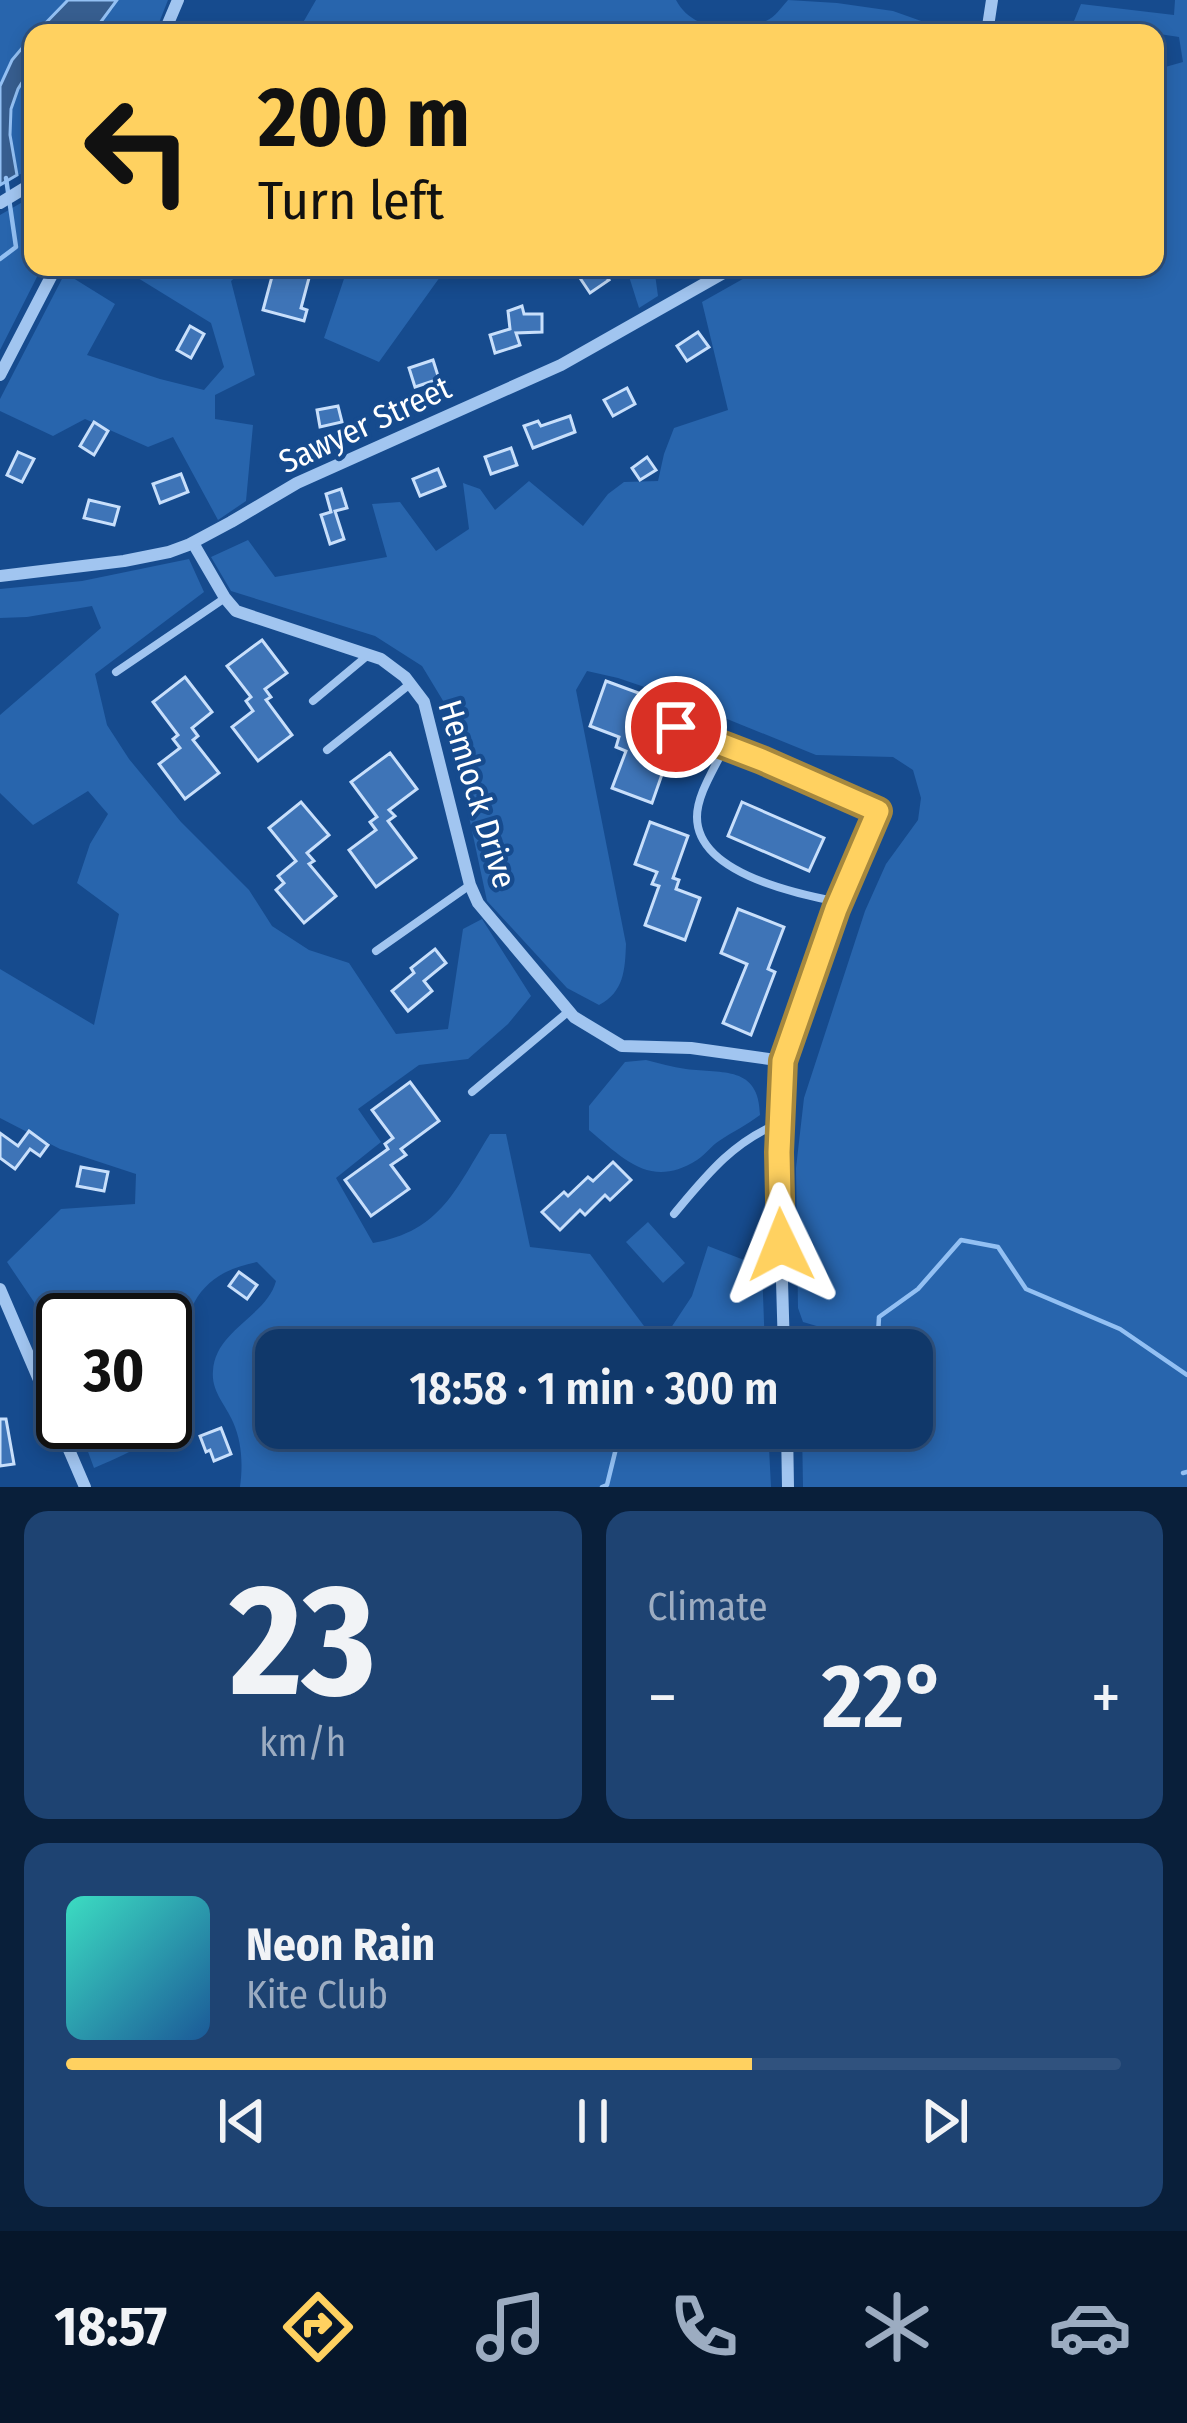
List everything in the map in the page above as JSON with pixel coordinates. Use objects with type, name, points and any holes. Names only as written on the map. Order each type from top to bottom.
[{"type":"street","points":[[0,375],[51,276]]},
{"type":"street","name":"Sawyer Street","points":[[0,576],[146,558],[193,542],[297,483],[521,386],[719,276]]},
{"type":"street","points":[[193,542],[225,598]]},
{"type":"street","name":"Hemlock Drive","points":[[225,598],[236,611],[381,659],[410,684],[424,702],[478,903],[574,1017],[622,1046],[670,1046],[783,1061]]},
{"type":"street","points":[[784,1329],[783,1061],[839,902],[878,811]]},
{"type":"street","points":[[0,1289],[85,1487]]},
{"type":"street","points":[[787,1449],[788,1487]]},
{"type":"lane","points":[[116,672],[225,598]]},
{"type":"lane","points":[[314,701],[367,656]]},
{"type":"lane","points":[[327,750],[410,684]]},
{"type":"lane","points":[[676,727],[878,811]]},
{"type":"lane","points":[[724,748],[697,811],[701,836],[710,850],[741,872],[804,896],[839,902]]},
{"type":"lane","points":[[376,951],[470,885]]},
{"type":"lane","points":[[472,1092],[569,1011]]},
{"type":"lane","points":[[674,1214],[731,1152],[754,1133],[780,1123]]},
{"type":"shaded area","points":[[0,0],[109,0],[112,10],[117,0],[168,0],[159,24],[24,24],[24,173],[17,175],[11,143],[17,91],[5,104],[0,181]]},
{"type":"shaded area","points":[[68,0],[117,0],[98,24],[45,24]]},
{"type":"shaded area","points":[[316,0],[676,0],[704,24],[302,24]]},
{"type":"shaded area","points":[[788,0],[893,11],[930,24],[757,24],[775,15]]},
{"type":"shaded area","points":[[1175,0],[1187,0],[1187,1487],[803,1487],[802,1449],[933,1449],[933,1329],[820,1329],[803,1322],[798,1308],[796,1168],[804,1098],[865,911],[886,864],[918,820],[921,798],[913,770],[893,757],[816,755],[668,695],[587,671],[576,690],[626,944],[618,987],[599,1005],[567,988],[487,901],[445,704],[422,666],[375,636],[231,591],[211,557],[248,540],[275,577],[387,557],[372,504],[400,502],[436,551],[469,529],[463,483],[480,489],[495,510],[529,481],[583,526],[624,482],[658,481],[674,428],[728,410],[702,302],[748,276],[1164,276],[1164,67],[1183,62],[1179,37],[1164,35],[1164,24],[1074,21],[1081,4],[1174,15]]},
{"type":"shaded area","points":[[24,46],[24,79],[11,109],[17,175],[0,185],[0,86]]},
{"type":"shaded area","points":[[24,201],[24,276],[37,276],[0,350],[0,215]]},
{"type":"shaded area","points":[[63,276],[115,304],[87,355],[160,379],[204,390],[224,367],[211,323],[135,276],[237,276],[231,281],[255,375],[215,395],[215,419],[253,425],[246,501],[218,520],[173,437],[148,447],[85,419],[53,436],[0,411],[0,399]]},
{"type":"shaded area","points":[[345,276],[447,276],[440,277],[379,362],[324,338]]},
{"type":"shaded area","points":[[629,276],[655,276],[658,296],[639,308]]},
{"type":"shaded area","points":[[189,559],[204,592],[95,674],[107,725],[129,759],[181,822],[249,890],[272,926],[309,950],[349,963],[396,1034],[448,1029],[463,929],[482,919],[531,996],[468,1059],[419,1065],[358,1109],[381,1142],[336,1178],[373,1243],[396,1237],[431,1217],[456,1189],[490,1134],[506,1134],[530,1247],[590,1254],[646,1329],[255,1329],[255,1449],[769,1449],[771,1487],[240,1487],[238,1438],[216,1391],[213,1371],[222,1345],[263,1304],[276,1281],[257,1262],[211,1282],[192,1308],[192,1293],[36,1293],[36,1308],[7,1262],[61,1209],[135,1204],[136,1174],[60,1149],[0,1118],[0,969],[94,1025],[119,914],[77,883],[90,844],[108,814],[88,791],[33,825],[0,793],[0,715],[101,628],[92,606],[0,618],[0,589],[82,581]]},
{"type":"shaded area","points":[[646,1060],[736,1075],[753,1087],[760,1115],[681,1168],[666,1172],[639,1167],[589,1130],[589,1106],[625,1062]]},
{"type":"shaded area","points":[[648,1222],[685,1263],[663,1283],[626,1242]]},
{"type":"shaded area","points":[[708,1246],[762,1267],[764,1329],[670,1329],[692,1296]]},
{"type":"shaded area","points":[[87,1449],[134,1449],[94,1468]]},
{"type":"building","points":[[272,276],[309,278],[301,308],[307,310],[304,321],[263,310]]},
{"type":"building","points":[[606,276],[609,280],[590,293],[580,278]]},
{"type":"building","points":[[522,306],[524,314],[542,314],[542,332],[516,333],[520,345],[495,353],[490,335],[510,329],[508,311]]},
{"type":"building","points":[[190,326],[204,334],[191,358],[177,350]]},
{"type":"building","points":[[698,332],[709,347],[687,361],[677,346]]},
{"type":"building","points":[[433,360],[439,379],[415,387],[409,368]]},
{"type":"building","points":[[627,388],[635,404],[613,416],[604,400]]},
{"type":"building","points":[[338,406],[342,422],[320,427],[317,410]]},
{"type":"building","points":[[570,416],[575,432],[533,448],[524,426],[538,421],[541,426]]},
{"type":"building","points":[[94,422],[108,431],[94,455],[80,446]]},
{"type":"building","points":[[511,448],[517,465],[491,474],[485,457]]},
{"type":"building","points":[[18,452],[34,459],[22,482],[7,475]]},
{"type":"building","points":[[647,457],[656,470],[640,480],[632,468]]},
{"type":"building","points":[[438,469],[445,486],[420,496],[413,479]]},
{"type":"building","points":[[181,474],[188,492],[160,503],[153,484]]},
{"type":"building","points":[[341,489],[347,508],[335,511],[344,539],[330,544],[321,515],[331,512],[326,494]]},
{"type":"building","points":[[89,500],[119,507],[114,525],[84,518]]},
{"type":"building","points":[[262,640],[287,673],[265,689],[271,697],[266,700],[292,735],[258,761],[232,727],[253,711],[246,701],[251,697],[227,666]]},
{"type":"building","points":[[185,677],[212,712],[192,728],[198,736],[193,740],[219,773],[185,799],[159,764],[180,748],[173,739],[178,735],[153,702]]},
{"type":"building","points":[[606,681],[652,698],[637,741],[643,743],[640,753],[666,763],[652,803],[612,788],[626,751],[616,747],[619,737],[590,726]]},
{"type":"building","points":[[390,753],[417,789],[389,810],[395,816],[388,821],[416,858],[376,887],[349,850],[376,830],[370,822],[377,817],[351,782]]},
{"type":"building","points":[[301,802],[329,835],[307,853],[314,861],[309,864],[336,896],[304,923],[276,890],[284,883],[278,876],[296,861],[269,828]]},
{"type":"building","points":[[742,802],[824,838],[809,871],[728,836]]},
{"type":"building","points":[[650,822],[688,836],[673,878],[679,880],[676,889],[700,898],[685,940],[645,925],[659,886],[652,884],[657,872],[635,864]]},
{"type":"building","points":[[738,909],[784,927],[768,969],[775,972],[751,1035],[723,1023],[747,964],[721,953]]},
{"type":"building","points":[[435,949],[446,963],[424,981],[432,991],[408,1011],[392,991]]},
{"type":"building","points":[[410,1082],[439,1121],[401,1149],[406,1155],[391,1165],[409,1189],[371,1216],[345,1180],[388,1149],[385,1144],[393,1138],[372,1110]]},
{"type":"building","points":[[29,1131],[48,1145],[40,1156],[30,1149],[15,1169],[0,1158],[0,1133],[18,1146]]},
{"type":"building","points":[[613,1162],[631,1180],[610,1200],[605,1195],[585,1215],[580,1210],[560,1230],[542,1212],[588,1177],[593,1181]]},
{"type":"building","points":[[81,1167],[108,1172],[104,1191],[77,1186]]},
{"type":"building","points":[[239,1272],[257,1285],[247,1299],[229,1286]]},
{"type":"building","points":[[0,1419],[6,1419],[14,1464],[0,1466]]},
{"type":"building","points":[[221,1428],[231,1454],[214,1461],[200,1436]]},
{"type":"waterway","points":[[0,259],[16,247],[6,178]]},
{"type":"waterway","points":[[878,1329],[879,1317],[918,1289],[961,1240],[998,1247],[1026,1289],[1120,1329],[1187,1375]]},
{"type":"waterway","points":[[602,1487],[607,1485],[616,1449]]},
{"type":"waterway","points":[[1183,1473],[1187,1472]]},
{"type":"route","points":[[676,727],[878,811],[836,909],[783,1061],[781,1245]]}]
